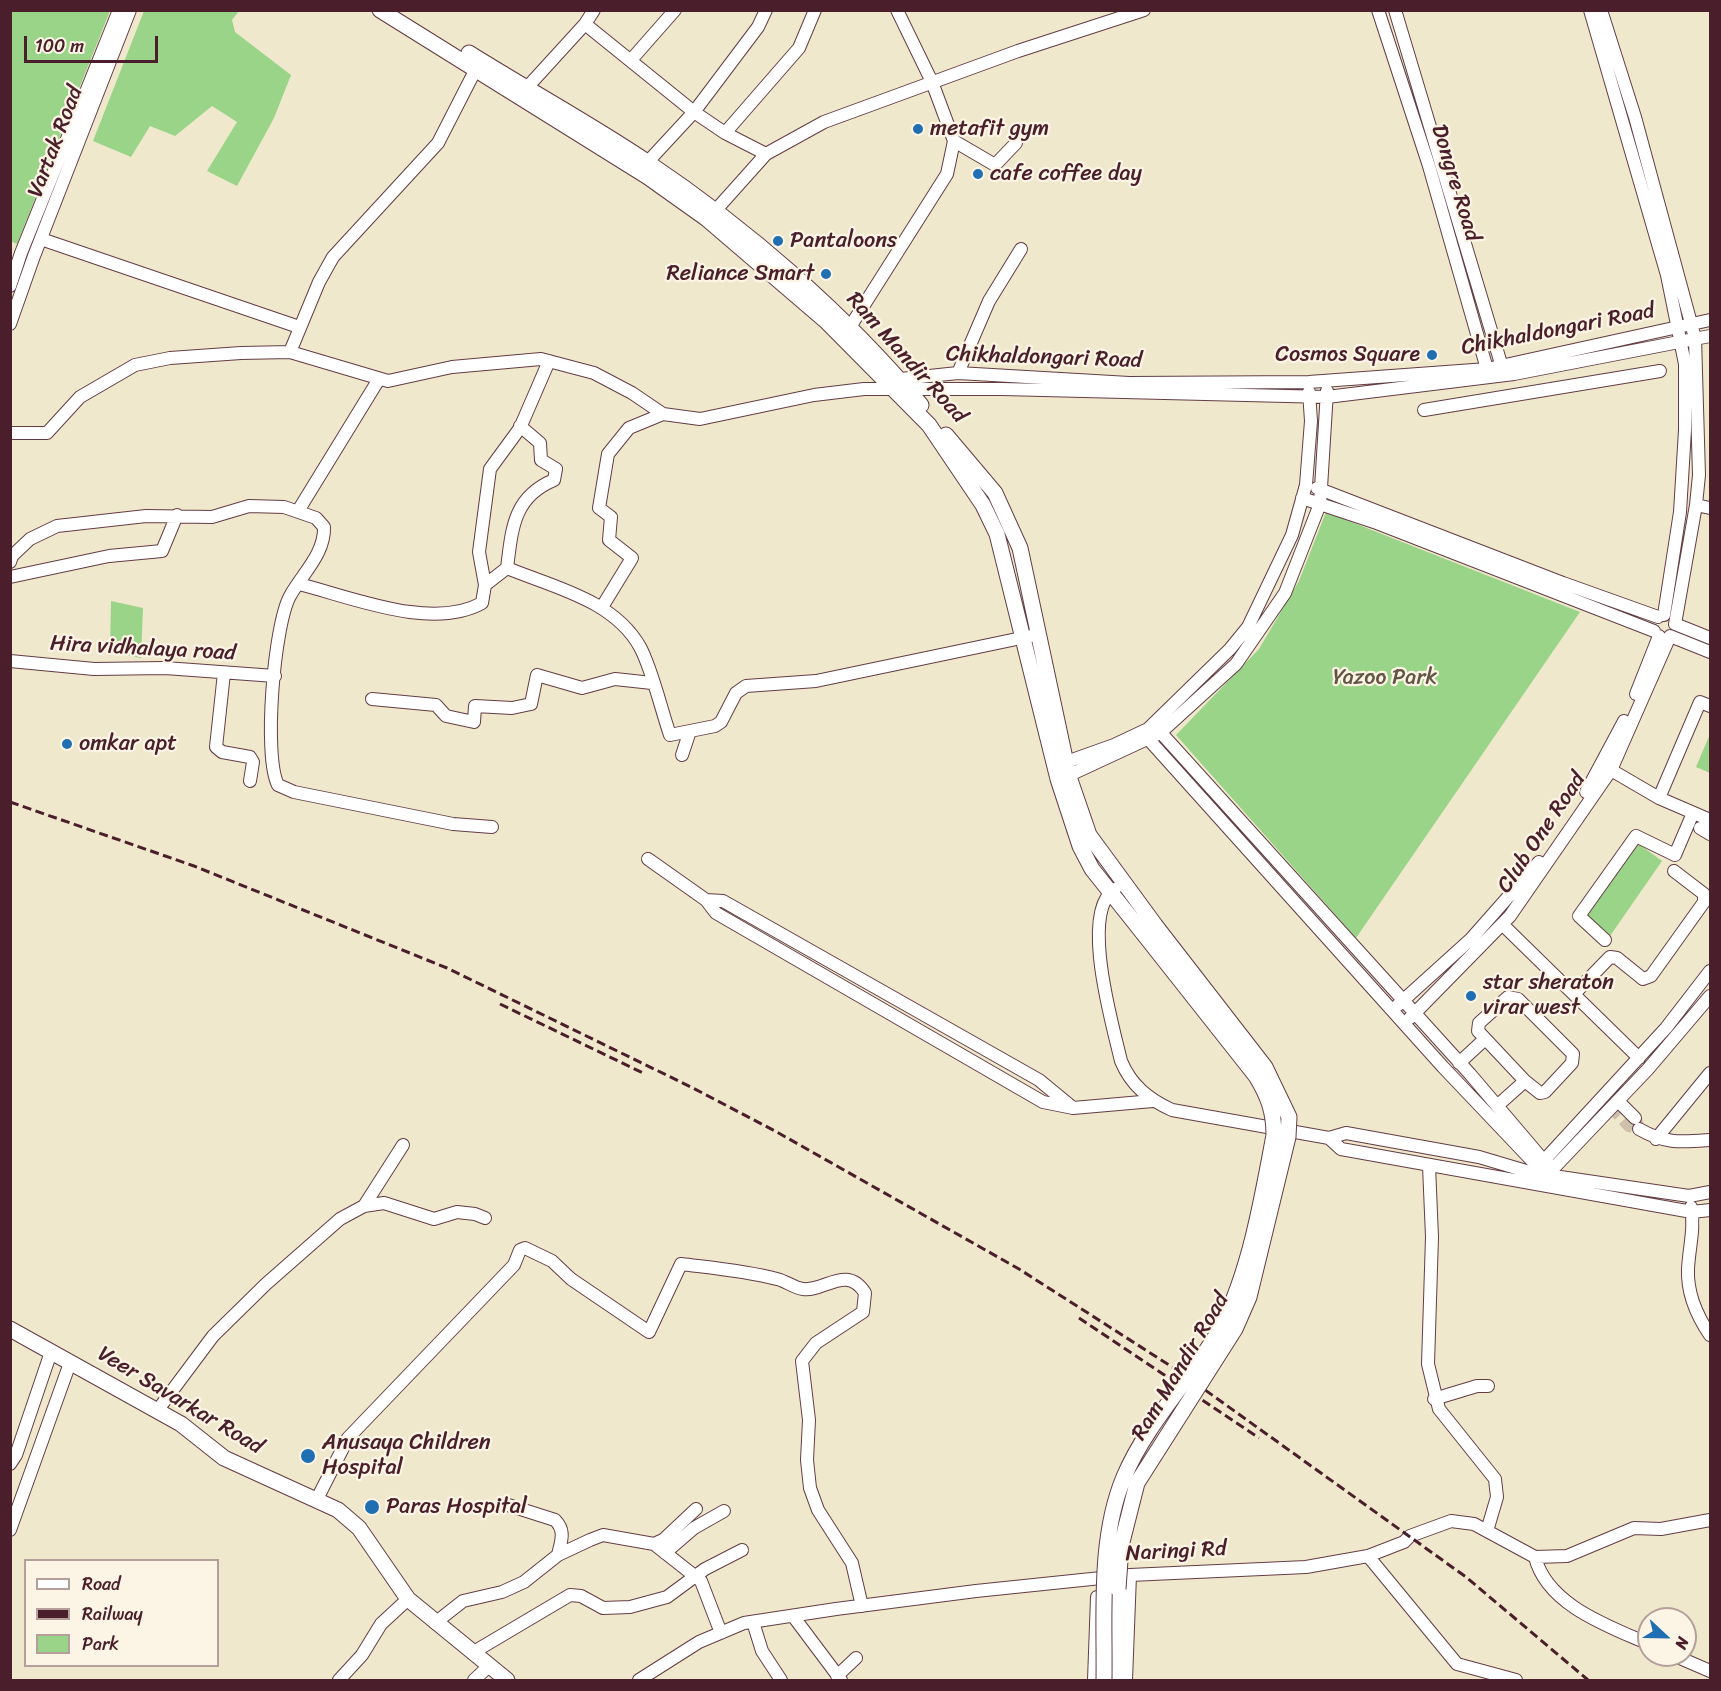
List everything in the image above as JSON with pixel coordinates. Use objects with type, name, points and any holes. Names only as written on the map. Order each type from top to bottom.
[{"type":"main road","points":[[380,10],[478,65]]},
{"type":"main road","points":[[400,10],[478,65]]},
{"type":"main road","name":"Ram Mandir Road","points":[[478,65],[715,211],[820,298],[850,327],[897,385]]},
{"type":"main road","points":[[643,167],[826,321],[897,385],[929,425],[983,505],[997,534],[1031,636],[1080,846],[1092,869],[1110,892],[1149,929],[1256,1076],[1272,1106],[1274,1134],[1241,1277],[1232,1303],[1214,1338],[1145,1439],[1124,1477],[1108,1543],[1104,1680]]},
{"type":"main road","name":"Ram Mandir Road","points":[[1062,771],[1089,835],[1124,883],[1149,929],[1265,1067],[1289,1117],[1288,1137],[1249,1297],[1235,1329],[1137,1483],[1121,1545],[1115,1680]]},
{"type":"main road","name":"Veer Savarkar Road","points":[[10,1329],[181,1424],[224,1458],[338,1510],[359,1528],[408,1599],[507,1680]]},
{"type":"street","name":"Vartak Road","points":[[10,286],[21,253],[119,10]]},
{"type":"street","name":"Vartak Road","points":[[10,324],[130,10]]},
{"type":"street","points":[[522,92],[585,24],[594,10]]},
{"type":"street","points":[[631,60],[675,10]]},
{"type":"street","points":[[643,167],[694,112],[758,27],[766,10]]},
{"type":"street","points":[[725,133],[799,48],[815,10]]},
{"type":"street","points":[[850,327],[947,174],[954,141],[932,82],[897,10]]},
{"type":"street","points":[[715,211],[766,154],[824,122],[932,82],[1144,10]]},
{"type":"street","name":"Dongre Road","points":[[1378,10],[1429,166],[1487,369]]},
{"type":"street","name":"Dongre Road","points":[[1395,10],[1502,367]]},
{"type":"street","name":"Club One Road","points":[[1590,10],[1667,275],[1685,364],[1680,512],[1661,616],[1653,623],[1664,632]]},
{"type":"street","points":[[1601,10],[1635,117],[1695,338],[1699,475],[1696,505],[1664,632]]},
{"type":"street","points":[[585,24],[694,112],[725,133],[766,154]]},
{"type":"street","points":[[290,352],[318,282],[333,257],[438,143],[478,65]]},
{"type":"street","points":[[954,141],[995,165],[1016,144]]},
{"type":"street","points":[[41,239],[299,327]]},
{"type":"street","points":[[958,373],[988,301],[1021,249]]},
{"type":"street","name":"Chikhaldongari Road","points":[[897,385],[1327,397],[1514,374],[1678,334],[1691,325],[1710,320]]},
{"type":"street","name":"Chikhaldongari Road","points":[[663,414],[700,419],[814,395],[897,385],[958,373],[1129,383],[1309,382],[1487,369],[1678,334],[1695,338],[1710,336]]},
{"type":"street","points":[[10,433],[47,433],[80,397],[135,365],[170,358],[290,352],[379,379],[396,381],[452,367],[506,360],[549,361],[594,373],[632,393],[663,414]]},
{"type":"street","points":[[299,584],[417,614],[442,615],[482,603],[485,585],[479,552],[490,469],[499,453],[512,442],[549,361]]},
{"type":"street","points":[[1424,410],[1660,371]]},
{"type":"street","points":[[298,511],[379,379]]},
{"type":"street","points":[[1062,771],[1151,732],[1236,664],[1285,593],[1320,504],[1323,490],[1327,381]]},
{"type":"street","points":[[1151,732],[1248,627],[1292,535],[1306,485],[1311,421],[1309,382]]},
{"type":"street","points":[[602,607],[632,558],[609,540],[611,517],[599,508],[608,454],[629,428],[663,414]]},
{"type":"street","points":[[485,585],[507,568],[512,528],[525,499],[538,487],[554,480],[556,469],[541,460],[540,442],[520,426]]},
{"type":"street","points":[[1306,485],[1563,583],[1670,617],[1664,632]]},
{"type":"street","points":[[1302,498],[1462,555],[1664,632],[1710,652]]},
{"type":"street","points":[[1696,505],[1710,508]]},
{"type":"street","points":[[11,558],[30,538],[57,526],[177,515],[212,517],[249,506],[284,507],[321,521],[324,535],[308,572],[290,595],[282,615],[277,639],[270,754],[275,779],[281,788],[453,824],[492,827]]},
{"type":"street","points":[[10,577],[109,556],[158,553],[165,548],[177,515]]},
{"type":"street","points":[[507,568],[602,607],[617,619],[640,647],[670,735],[715,726],[721,722],[736,693],[746,686],[816,681],[1031,636]]},
{"type":"street","points":[[1664,632],[1710,638]]},
{"type":"street","name":"Club One Road","points":[[1405,1024],[1502,924],[1611,770],[1664,632]]},
{"type":"street","name":"Club One Road","points":[[1392,1010],[1471,939],[1538,864],[1592,784],[1629,711],[1664,632]]},
{"type":"street","name":"Hira vidhalaya road","points":[[10,661],[94,669],[165,668],[275,676]]},
{"type":"street","points":[[224,673],[216,747],[222,752],[250,757],[253,762],[250,781]]},
{"type":"street","points":[[372,699],[436,705],[446,716],[474,722],[476,706],[512,708],[531,704],[537,675],[582,687],[615,679],[652,683]]},
{"type":"street","points":[[1659,798],[1700,702],[1710,706]]},
{"type":"street","points":[[682,755],[690,731]]},
{"type":"street","points":[[1151,732],[1459,1063],[1497,1106],[1544,1169]]},
{"type":"street","points":[[1151,732],[1392,1010],[1544,1169]]},
{"type":"street","points":[[1611,770],[1659,798],[1710,820]]},
{"type":"street","points":[[1605,940],[1579,916],[1636,836],[1675,855],[1693,813]]},
{"type":"street","points":[[648,859],[706,900],[716,913],[1043,1102],[1073,1108],[1153,1101]]},
{"type":"street","points":[[1574,994],[1610,957],[1617,958],[1643,979],[1651,976],[1704,902],[1704,894],[1674,871]]},
{"type":"street","points":[[1124,883],[1110,892],[1101,907],[1098,926],[1100,953],[1112,1020],[1128,1076],[1153,1101],[1172,1110],[1329,1138],[1346,1132],[1689,1196],[1710,1192]]},
{"type":"street","points":[[706,900],[723,900],[863,982],[1039,1080],[1073,1108]]},
{"type":"street","points":[[1502,924],[1639,1058]]},
{"type":"street","points":[[1538,1185],[1544,1169],[1700,988],[1710,972]]},
{"type":"street","points":[[857,995],[863,982]]},
{"type":"street","points":[[1523,1183],[1544,1169],[1618,1101],[1710,996]]},
{"type":"street","points":[[1508,997],[1513,997],[1518,999],[1573,1054],[1572,1063],[1545,1092],[1540,1093],[1525,1081],[1485,1039],[1478,1031],[1479,1023],[1508,997]]},
{"type":"street","points":[[1459,1063],[1485,1039]]},
{"type":"street","points":[[1656,1139],[1710,1076]]},
{"type":"street","points":[[1497,1106],[1525,1081]]},
{"type":"street","points":[[1618,1101],[1637,1123],[1656,1139],[1676,1142],[1710,1140]]},
{"type":"street","points":[[1329,1138],[1341,1149],[1430,1166],[1692,1212],[1710,1210]]},
{"type":"street","points":[[364,1206],[403,1144]]},
{"type":"street","points":[[1430,1166],[1432,1237],[1428,1364],[1434,1399],[1446,1418],[1495,1479],[1497,1497],[1487,1531]]},
{"type":"street","points":[[1689,1196],[1692,1212],[1688,1270],[1690,1293],[1700,1320],[1710,1335]]},
{"type":"street","points":[[157,1411],[213,1336],[266,1284],[340,1219],[364,1206],[384,1203],[434,1219],[457,1212],[475,1214],[485,1218]]},
{"type":"street","points":[[316,1501],[348,1438],[514,1265],[520,1250],[525,1248],[552,1261],[571,1279],[649,1332],[681,1264],[778,1279],[803,1289],[835,1279],[850,1281],[861,1286],[865,1293],[862,1312],[816,1343],[802,1361],[808,1420],[807,1460],[810,1488],[818,1510],[852,1563],[862,1606]]},
{"type":"street","points":[[10,1464],[16,1455],[51,1352]]},
{"type":"street","points":[[10,1530],[70,1363]]},
{"type":"street","points":[[1434,1399],[1477,1386],[1488,1386]]},
{"type":"street","points":[[508,1505],[555,1520],[563,1533],[558,1555]]},
{"type":"street","points":[[654,1544],[663,1540],[696,1509]]},
{"type":"street","points":[[665,1553],[694,1528],[724,1511]]},
{"type":"street","points":[[1637,1638],[1576,1608],[1548,1586],[1539,1573],[1535,1557],[1567,1556],[1634,1528],[1661,1529],[1710,1520]]},
{"type":"street","name":"Naringi Rd","points":[[639,1680],[699,1642],[753,1622],[862,1606],[1098,1578],[1306,1567],[1368,1556],[1404,1542],[1410,1536],[1451,1521],[1474,1524],[1535,1557]]},
{"type":"street","points":[[435,1623],[463,1601],[502,1592],[524,1582],[558,1555],[603,1535],[654,1544],[701,1581],[721,1633]]},
{"type":"street","points":[[472,1653],[570,1595],[581,1596],[603,1608],[630,1607],[667,1597],[695,1577],[742,1550]]},
{"type":"street","points":[[1368,1556],[1457,1664],[1516,1680]]},
{"type":"street","points":[[1126,1680],[1130,1575]]},
{"type":"street","points":[[1094,1680],[1098,1578]]},
{"type":"street","points":[[346,1678],[381,1624],[408,1599]]},
{"type":"street","points":[[793,1616],[839,1678],[856,1658]]},
{"type":"street","points":[[753,1622],[762,1651],[781,1680]]},
{"type":"street","points":[[474,1680],[489,1666]]},
{"type":"green space","points":[[11,10],[110,11],[17,244],[10,241]]},
{"type":"green space","points":[[144,11],[239,11],[232,20],[235,32],[291,75],[274,118],[237,186],[207,171],[237,122],[212,106],[175,136],[150,126],[131,157],[93,141]]},
{"type":"green space","name":"Yazoo Park","points":[[1326,512],[1580,612],[1356,938],[1176,735],[1259,649],[1299,581]]},
{"type":"green space","points":[[111,601],[143,608],[141,658],[110,652]]},
{"type":"green space","points":[[1710,734],[1710,773],[1696,767]]},
{"type":"green space","points":[[1636,842],[1662,861],[1610,936],[1584,915]]},
{"type":"tunnel","points":[[1611,1107],[1629,1126],[1639,1129],[1636,1119]]},
{"type":"railway","points":[[10,802],[194,866],[447,968],[691,1087],[775,1131],[1019,1269],[1180,1372],[1466,1577],[1588,1680]]},
{"type":"railway","points":[[500,1004],[643,1073]]},
{"type":"railway","points":[[1079,1318],[1259,1438]]},
{"type":"place","name":"metafit gym","points":[[918,129]]},
{"type":"place","name":"cafe coffee day","points":[[978,174]]},
{"type":"place","name":"Pantaloons","points":[[778,241]]},
{"type":"place","name":"Reliance Smart","points":[[826,274]]},
{"type":"place","name":"Cosmos Square","points":[[1432,355]]},
{"type":"place","name":"omkar apt","points":[[67,744]]},
{"type":"place","name":"star sheraton virar west","points":[[1471,996]]},
{"type":"place","name":"Anusaya Children Hospital","points":[[308,1456]]},
{"type":"place","name":"Paras Hospital","points":[[372,1507]]}]
